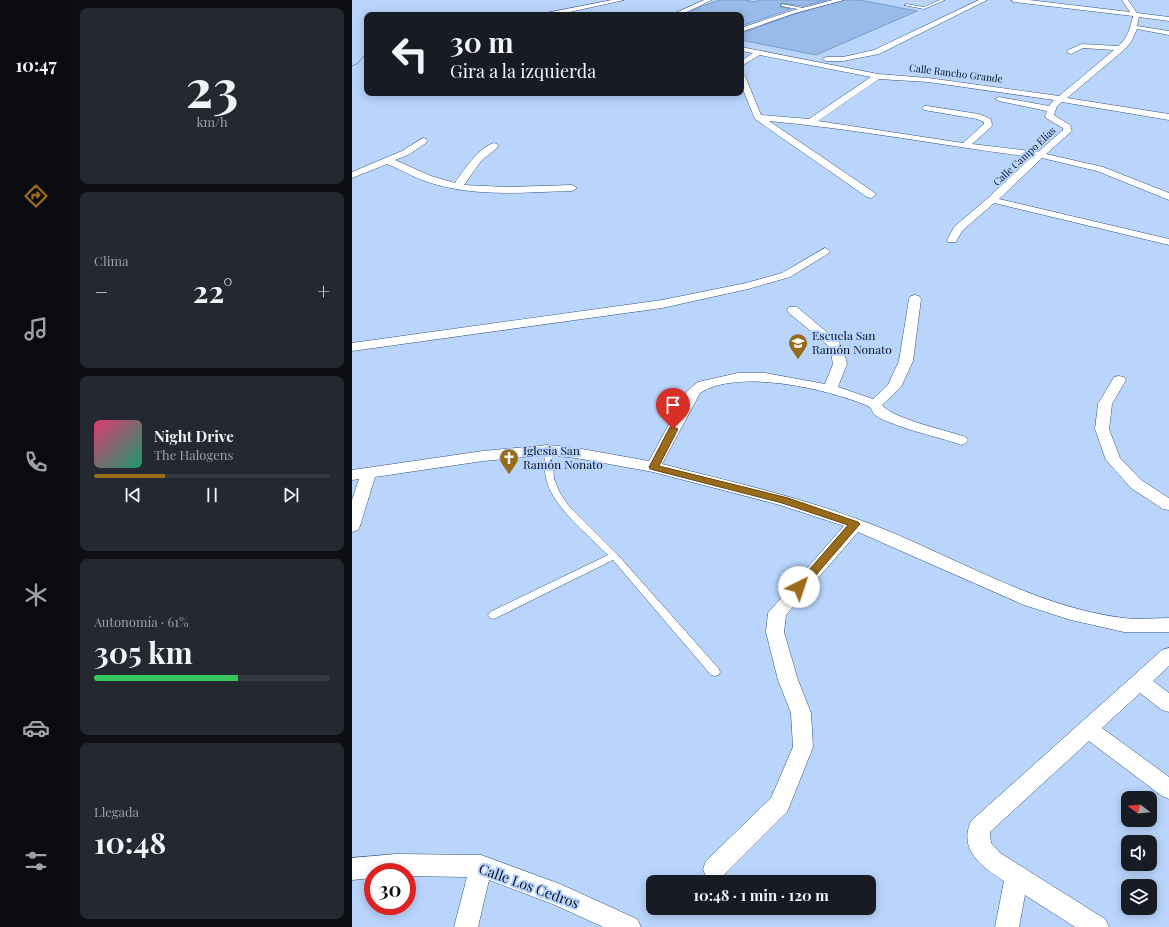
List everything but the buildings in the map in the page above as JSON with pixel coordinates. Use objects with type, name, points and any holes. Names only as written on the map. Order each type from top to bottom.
[{"type":"street","points":[[561,12],[621,0]]},
{"type":"street","points":[[681,12],[709,0]]},
{"type":"street","points":[[744,29],[803,9],[841,0]]},
{"type":"street","points":[[744,46],[813,58],[835,59],[856,57],[876,52],[984,0]]},
{"type":"street","points":[[1014,0],[1169,19]]},
{"type":"street","points":[[1125,0],[1136,16]]},
{"type":"street","name":"Calle Campo Elías","points":[[952,240],[958,229],[992,200],[1039,155],[1068,131],[1067,127],[1049,116],[1053,105],[1127,42],[1134,27],[1136,16]]},
{"type":"street","points":[[1134,27],[1169,33]]},
{"type":"street","points":[[1071,52],[1082,46],[1121,48]]},
{"type":"street","name":"Calle Rancho Grande","points":[[744,49],[878,76],[928,80],[1169,117]]},
{"type":"street","points":[[744,62],[760,52]]},
{"type":"street","points":[[811,122],[828,108],[851,95],[878,76],[1051,109]]},
{"type":"street","points":[[744,83],[758,117],[870,195]]},
{"type":"street","points":[[927,108],[979,117],[988,121],[988,125],[965,146]]},
{"type":"street","points":[[758,117],[811,122],[965,146],[1039,155],[1100,169],[1169,197]]},
{"type":"street","points":[[352,176],[389,161],[405,153],[423,141]]},
{"type":"street","points":[[458,186],[472,164],[494,146]]},
{"type":"street","points":[[389,161],[439,182],[458,186],[484,189],[572,188]]},
{"type":"street","points":[[992,200],[1169,242]]},
{"type":"street","points":[[352,347],[662,304],[748,286],[786,275],[825,251]]},
{"type":"street","points":[[875,404],[894,387],[906,361],[915,298]]},
{"type":"street","points":[[793,310],[836,345],[840,364],[830,389]]},
{"type":"street","points":[[653,467],[694,391],[703,385],[738,377],[764,377],[830,389],[875,404],[880,412],[893,419],[961,440]]},
{"type":"street","points":[[1120,380],[1105,404],[1102,429],[1112,460],[1136,484],[1169,505]]},
{"type":"street","points":[[352,526],[360,474],[483,456],[548,450],[576,453],[653,467],[784,501],[855,524],[981,580],[1036,602],[1077,615],[1124,625],[1169,625]]},
{"type":"street","points":[[714,869],[778,805],[803,746],[801,713],[788,680],[775,632],[777,613],[855,524]]},
{"type":"street","points":[[1098,927],[1016,878],[992,861],[981,850],[978,840],[979,828],[1169,655]]},
{"type":"street","points":[[1139,682],[1169,704]]},
{"type":"street","points":[[1088,728],[1169,789]]},
{"type":"street","name":"Calle Los Cedros","points":[[352,869],[396,865],[481,866],[560,895],[629,927]]},
{"type":"street","points":[[466,927],[481,866]]},
{"type":"street","points":[[1007,927],[1016,878]]},
{"type":"lane","points":[[912,2],[906,5],[924,8],[943,0]]},
{"type":"lane","points":[[782,5],[803,9]]},
{"type":"lane","points":[[548,450],[550,479],[556,493],[565,507],[614,556],[715,672]]},
{"type":"lane","points":[[493,615],[614,556]]},
{"type":"path","points":[[352,66],[357,64],[364,57]]},
{"type":"place","name":"Escuela San Ramón Nonato","points":[[798,360]]},
{"type":"place","name":"Iglesia San Ramón Nonato","points":[[509,475]]},
{"type":"route","points":[[673,429],[653,467],[784,501],[855,524],[799,587]]}]
